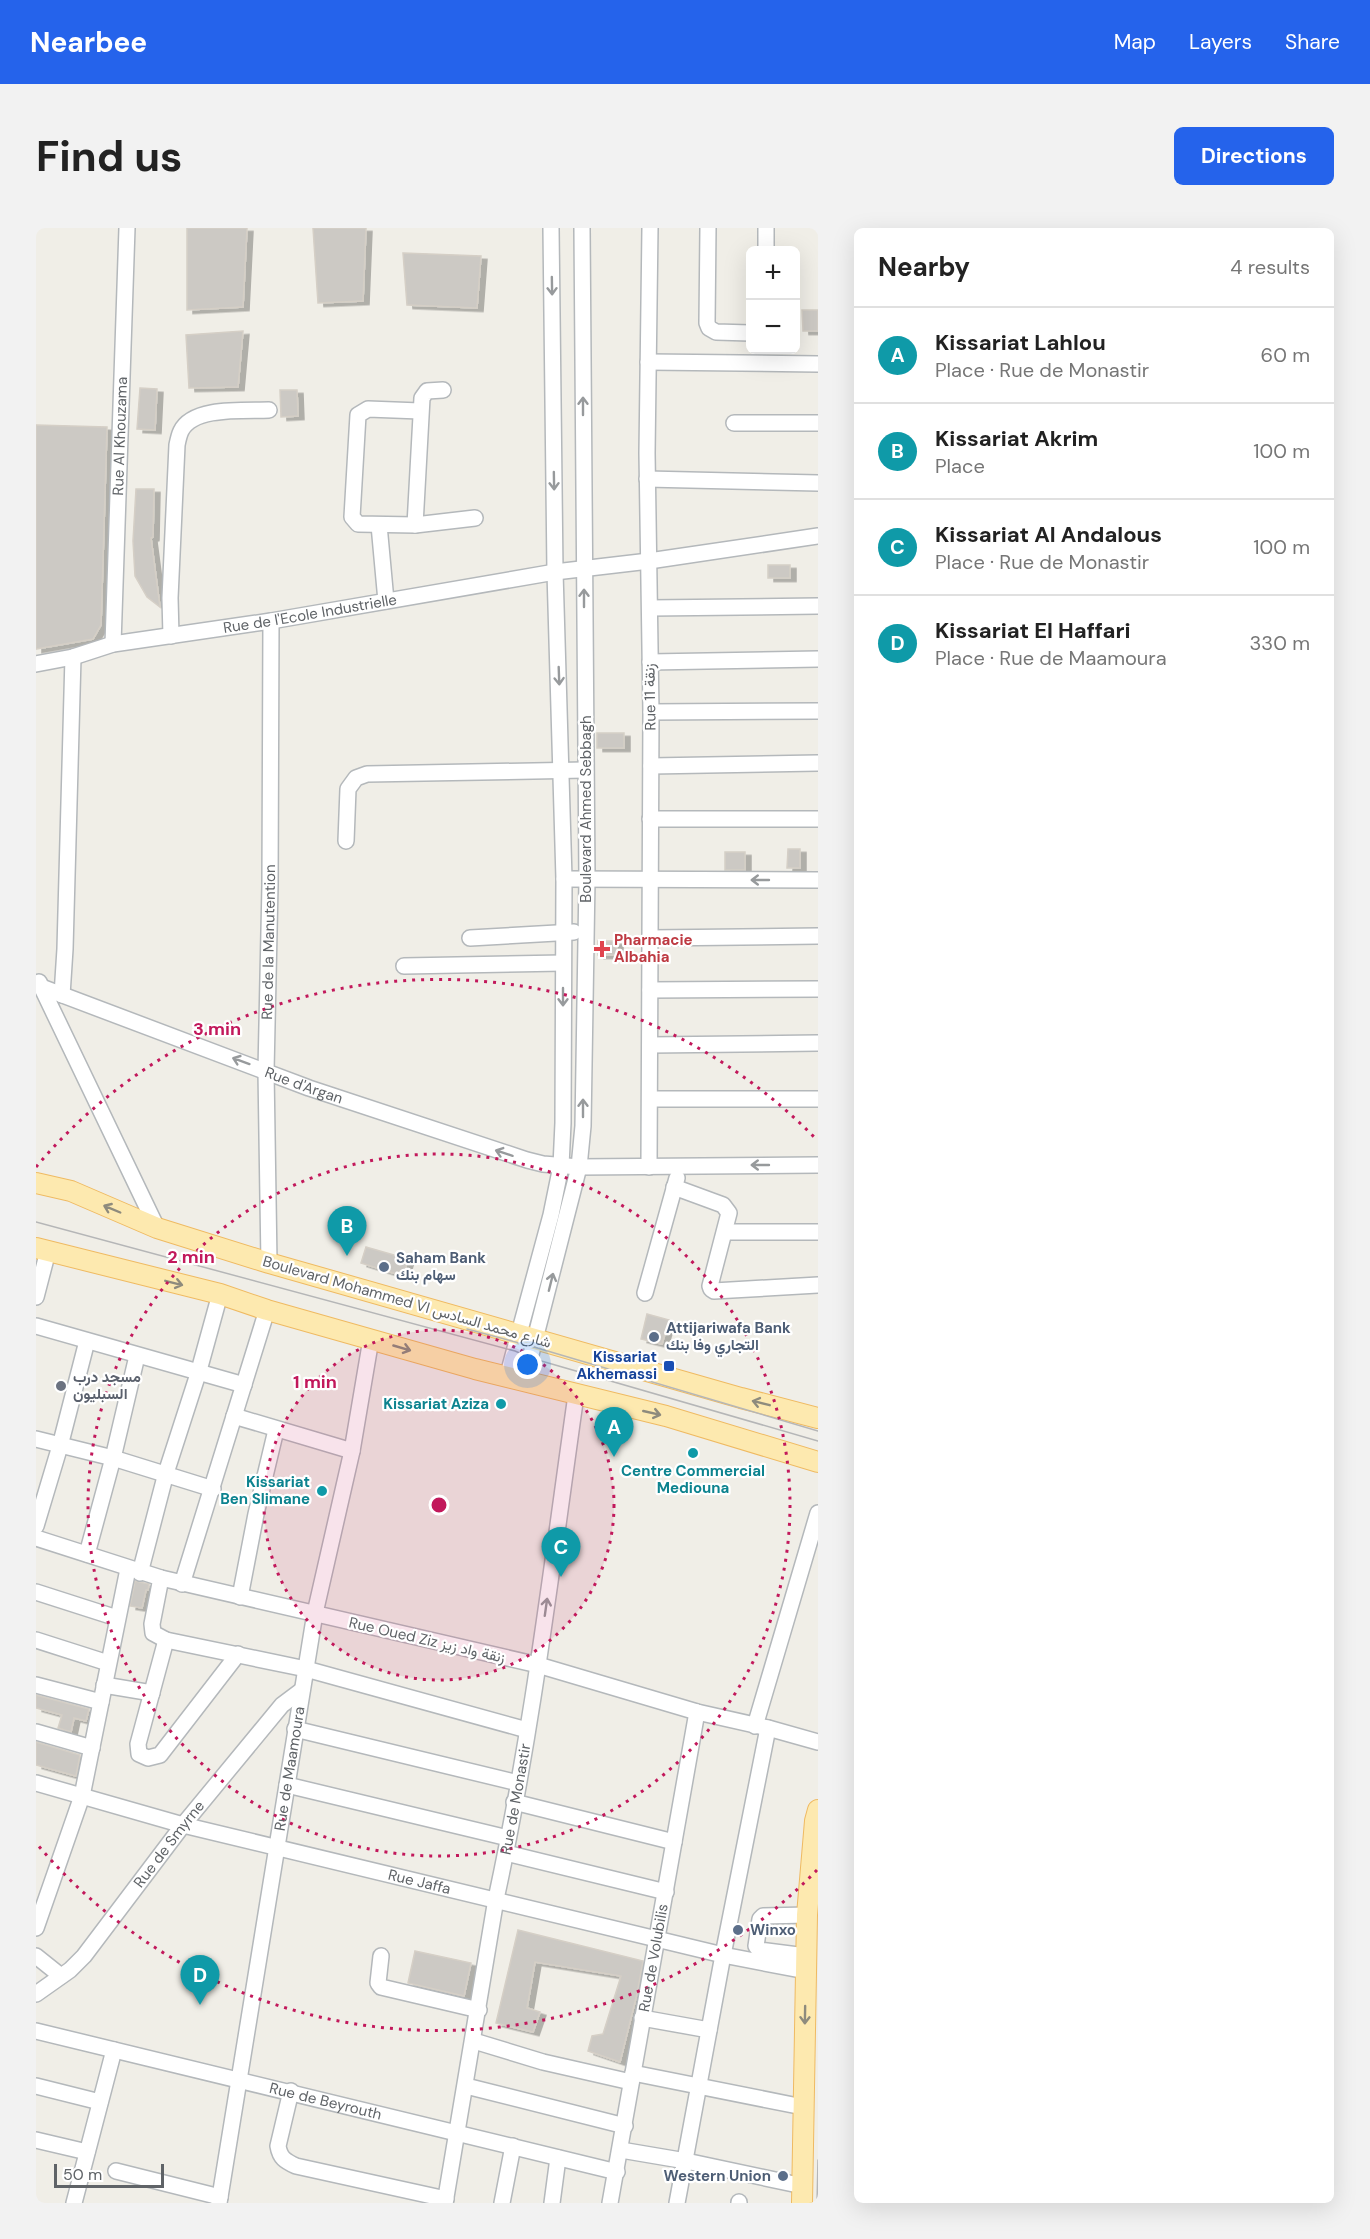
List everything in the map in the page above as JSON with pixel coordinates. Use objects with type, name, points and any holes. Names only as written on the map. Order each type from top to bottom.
[{"type":"main road","name":"Boulevard Mohammed VI شارع محمد السادس","points":[[36,1183],[71,1191],[157,1228],[268,1263],[818,1418]]},
{"type":"main road","points":[[42,1249],[220,1294],[267,1310],[515,1380],[666,1416],[818,1462]]},
{"type":"main road","points":[[802,2194],[807,1915],[815,1821],[818,1810]]},
{"type":"street","name":"Rue Al Khouzama","points":[[113,644],[127,228]]},
{"type":"street","name":"Boulevard Ahmed Sebbagh","points":[[528,1337],[542,1249],[561,1166],[564,1078],[564,879],[555,572],[551,228]]},
{"type":"street","name":"Boulevard Ahmed Sebbagh","points":[[515,1380],[558,1253],[579,1167],[583,1126],[587,879],[582,228]]},
{"type":"street","name":"Rue 11 زنقة","points":[[649,1167],[651,712],[647,479],[650,228]]},
{"type":"street","points":[[708,228],[707,323],[709,328],[716,332],[746,333]]},
{"type":"street","points":[[766,228],[766,246]]},
{"type":"street","points":[[648,362],[765,357],[818,364]]},
{"type":"street","points":[[415,525],[422,398],[427,391],[443,390]]},
{"type":"street","points":[[420,411],[368,409],[358,415],[351,515],[358,524],[379,525],[415,525],[475,518]]},
{"type":"street","points":[[171,636],[172,551],[177,445],[180,432],[192,419],[203,414],[269,410]]},
{"type":"street","points":[[734,423],[818,423]]},
{"type":"street","points":[[647,479],[818,483]]},
{"type":"street","points":[[379,525],[386,601]]},
{"type":"street","name":"Rue de l'Ecole Industrielle","points":[[36,664],[73,657],[113,644],[271,621],[555,572],[649,561],[818,536]]},
{"type":"street","points":[[650,608],[818,606]]},
{"type":"street","name":"Rue de la Manutention","points":[[268,1263],[266,1071],[270,885],[271,621]]},
{"type":"street","points":[[62,995],[73,657]]},
{"type":"street","points":[[650,662],[818,659]]},
{"type":"street","points":[[651,712],[818,711]]},
{"type":"street","points":[[651,766],[818,763]]},
{"type":"street","points":[[346,841],[348,789],[356,778],[367,774],[585,770]]},
{"type":"street","points":[[650,819],[818,819]]},
{"type":"street","points":[[564,879],[818,880]]},
{"type":"street","points":[[470,938],[586,932]]},
{"type":"street","points":[[651,938],[818,936]]},
{"type":"street","points":[[404,966],[563,963]]},
{"type":"street","points":[[38,983],[157,1228]]},
{"type":"street","name":"Rue d'Argan","points":[[38,983],[62,995],[309,1088],[527,1160],[579,1167],[818,1165]]},
{"type":"street","points":[[650,990],[818,989]]},
{"type":"street","points":[[650,1045],[818,1043]]},
{"type":"street","points":[[650,1099],[818,1099]]},
{"type":"street","points":[[645,1293],[674,1187],[682,1166]]},
{"type":"street","points":[[674,1187],[723,1205],[729,1212],[710,1286],[714,1291],[818,1286]]},
{"type":"street","points":[[725,1232],[818,1232]]},
{"type":"street","points":[[36,1297],[42,1249]]},
{"type":"street","points":[[542,1249],[558,1253]]},
{"type":"street","points":[[36,1928],[82,1796],[117,1618],[198,1374],[220,1294]]},
{"type":"street","points":[[182,1584],[267,1310]]},
{"type":"street","points":[[36,1326],[198,1374],[244,1385]]},
{"type":"street","name":"Rue de Maamoura","points":[[219,2200],[315,1613],[352,1451],[371,1339]]},
{"type":"street","points":[[36,1526],[60,1446],[87,1341]]},
{"type":"street","points":[[87,1554],[137,1356]]},
{"type":"street","name":"Rue de Monastir","points":[[446,2201],[496,1899],[538,1665],[576,1395]]},
{"type":"street","points":[[234,1416],[352,1451]]},
{"type":"street","points":[[240,1597],[256,1514],[276,1430]]},
{"type":"street","points":[[36,1439],[113,1458],[213,1489]]},
{"type":"street","points":[[677,2203],[762,1727],[818,1513]]},
{"type":"street","name":"Rue Oued Ziz زنقة واد زيز","points":[[36,1538],[134,1571],[182,1584],[538,1665],[697,1712],[818,1742]]},
{"type":"street","points":[[161,1578],[152,1624],[159,1636],[152,1693],[137,1749],[139,1754],[148,1758],[160,1755],[238,1654]]},
{"type":"street","points":[[36,1592],[117,1618]]},
{"type":"street","points":[[159,1636],[306,1669],[526,1730]]},
{"type":"street","points":[[36,1640],[108,1663]]},
{"type":"street","points":[[36,1685],[101,1702]]},
{"type":"street","points":[[104,1685],[152,1693]]},
{"type":"street","name":"Rue de Smyrne","points":[[36,1994],[84,1956],[183,1825],[282,1705],[302,1690]]},
{"type":"street","name":"Rue de Volubilis","points":[[610,2203],[697,1712]]},
{"type":"street","points":[[295,1729],[518,1783]]},
{"type":"street","points":[[36,1732],[92,1748]]},
{"type":"street","name":"Rue Jaffa","points":[[36,1783],[183,1825],[496,1899],[657,1940],[723,1955],[806,1964]]},
{"type":"street","points":[[287,1785],[666,1892]]},
{"type":"street","points":[[514,1803],[674,1842]]},
{"type":"street","points":[[806,1964],[759,1950],[756,1947],[760,1919],[763,1916],[807,1915]]},
{"type":"street","points":[[36,1956],[61,1976]]},
{"type":"street","points":[[381,1956],[378,1983],[381,1987],[479,2010]]},
{"type":"street","points":[[642,2018],[709,2030]]},
{"type":"street","name":"Rue de Beyrouth","points":[[36,2031],[291,2091],[617,2172]]},
{"type":"street","points":[[474,2041],[543,2062],[698,2087],[803,2107]]},
{"type":"street","points":[[74,2203],[114,2050]]},
{"type":"street","points":[[36,2086],[100,2102]]},
{"type":"street","points":[[466,2086],[625,2126]]},
{"type":"street","points":[[291,2091],[278,2146],[283,2160],[296,2166],[446,2201]]},
{"type":"street","points":[[36,2140],[87,2152]]},
{"type":"street","points":[[502,2203],[513,2146]]},
{"type":"street","points":[[621,2150],[686,2161],[802,2194]]},
{"type":"street","points":[[552,2203],[558,2158]]},
{"type":"street","points":[[116,2171],[219,2200]]},
{"type":"building","points":[[187,228],[247,228],[243,307],[187,310]]},
{"type":"building","points":[[313,228],[366,228],[363,301],[318,303]]},
{"type":"building","points":[[403,253],[481,256],[477,308],[407,305]]},
{"type":"building","points":[[802,310],[818,310],[818,331],[803,331]]},
{"type":"building","points":[[243,331],[238,387],[189,388],[186,335]]},
{"type":"building","points":[[140,388],[157,389],[155,430],[137,429]]},
{"type":"building","points":[[280,390],[297,390],[298,416],[281,417]]},
{"type":"building","points":[[36,425],[107,427],[101,625],[93,639],[36,649]]},
{"type":"building","points":[[136,489],[154,489],[153,537],[151,538],[160,607],[147,597],[135,576],[133,541]]},
{"type":"building","points":[[768,565],[790,565],[790,578],[768,578]]},
{"type":"building","points":[[597,733],[624,733],[624,748],[597,748]]},
{"type":"building","points":[[788,849],[800,849],[800,868],[787,868]]},
{"type":"building","points":[[725,852],[745,852],[745,870],[725,870]]},
{"type":"building","points":[[598,941],[617,941],[617,955],[598,955]]},
{"type":"building","points":[[366,1247],[408,1259],[403,1276],[361,1263]]},
{"type":"building","points":[[647,1314],[669,1320],[662,1344],[641,1339]]},
{"type":"building","points":[[135,1581],[149,1584],[142,1608],[130,1606]]},
{"type":"building","points":[[36,1695],[89,1709],[86,1721],[74,1718],[71,1732],[58,1728],[62,1715],[36,1708]]},
{"type":"building","points":[[36,1742],[80,1755],[76,1776],[36,1765]]},
{"type":"building","points":[[518,1930],[643,1961],[620,2062],[588,2051],[592,2036],[603,2034],[621,1976],[535,1962],[527,2008],[540,2012],[533,2032],[496,2023]]},
{"type":"building","points":[[415,1951],[471,1963],[464,1996],[408,1983]]},
{"type":"tram line","points":[[36,1222],[515,1351],[531,1358],[818,1441]]},
{"type":"tram line","points":[[467,1329],[818,1431]]},
{"type":"tram line","points":[[817,2203],[818,2160]]},
{"type":"place","name":"Pharmacie Albahia","points":[[602,949]]},
{"type":"place","name":"Kissariat Akrim","points":[[347,1256]]},
{"type":"place","name":"Saham Bank سهام بنك","points":[[384,1267]]},
{"type":"place","name":"Attijariwafa Bank التجاري وفا بنك","points":[[654,1337]]},
{"type":"place","name":"Kissariat Akhemassi","points":[[669,1366]]},
{"type":"place","name":"مسجد درب السبليون","points":[[61,1386]]},
{"type":"place","name":"Kissariat Aziza","points":[[501,1404]]},
{"type":"place","name":"Centre Commercial Mediouna","points":[[693,1453]]},
{"type":"place","name":"Kissariat Lahlou","points":[[614,1457]]},
{"type":"place","name":"Kissariat Ben Slimane","points":[[322,1491]]},
{"type":"place","name":"Kissariat Al Andalous","points":[[561,1577]]},
{"type":"place","name":"Winxo","points":[[738,1930]]},
{"type":"place","name":"Kissariat El Haffari","points":[[200,2005]]},
{"type":"place","name":"Western Union","points":[[783,2176]]}]
